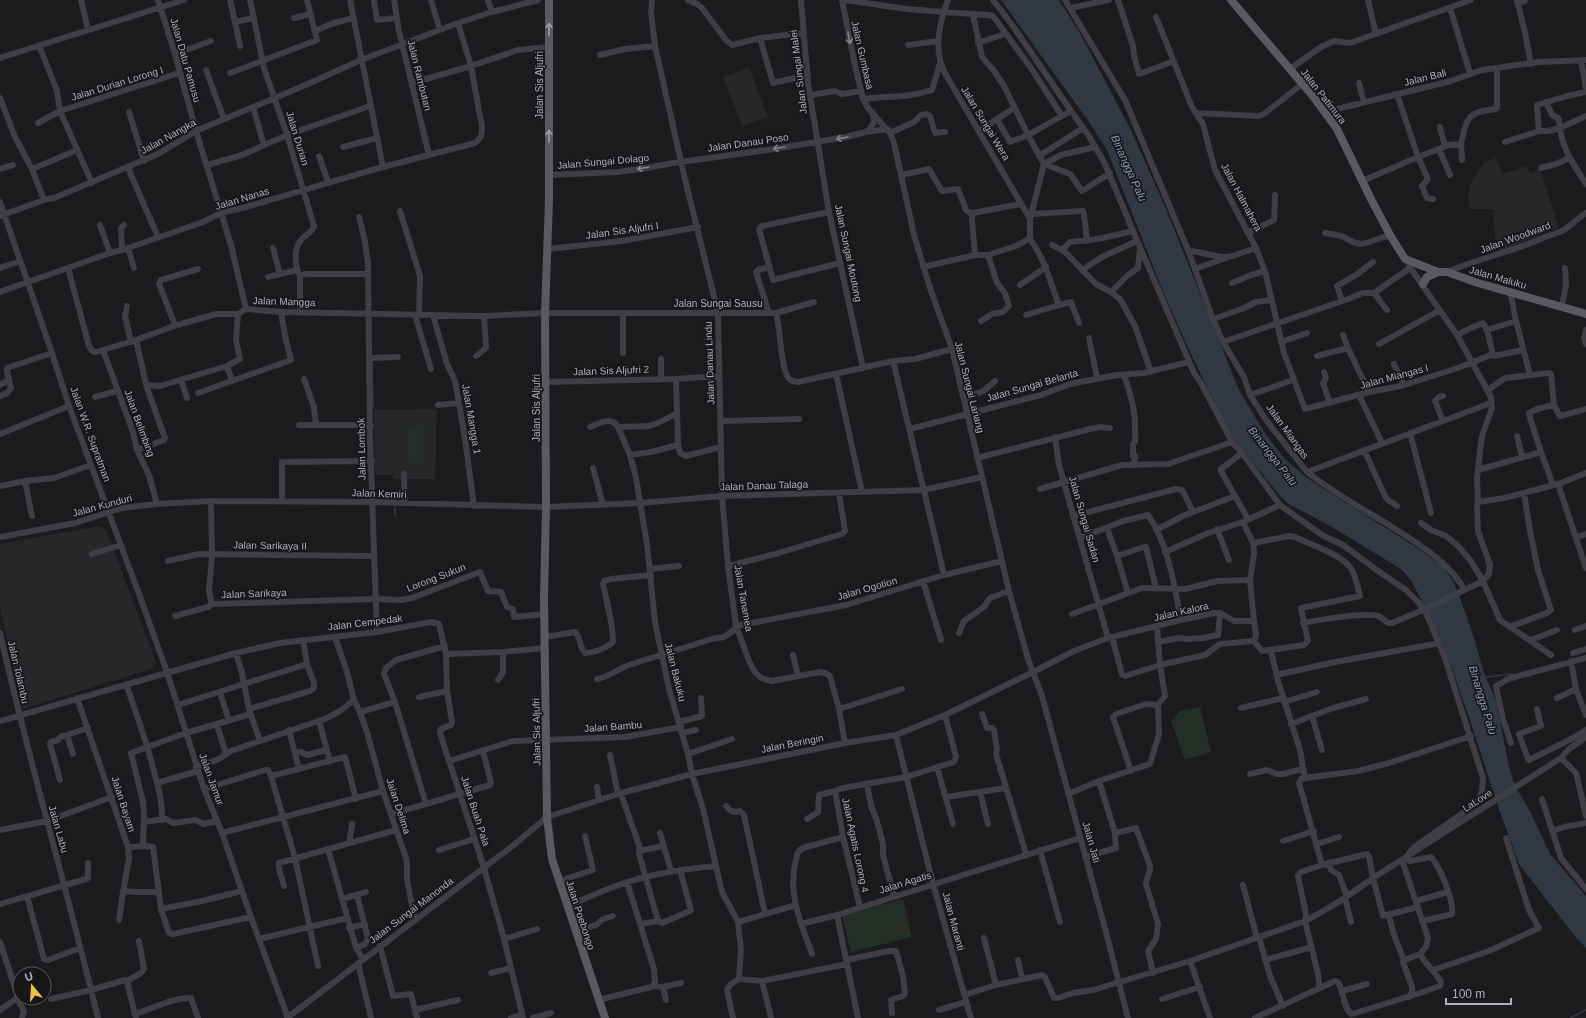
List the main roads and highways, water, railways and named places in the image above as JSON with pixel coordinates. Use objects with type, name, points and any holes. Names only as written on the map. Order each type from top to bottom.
[{"type":"main road","name":"Jalan Sis Aljufri","points":[[547,817],[544,598],[546,507],[545,313],[549,175],[549,0]]},
{"type":"main road","name":"Jalan Patimura","points":[[1231,0],[1326,112],[1337,129],[1390,235],[1405,259]]},
{"type":"main road","name":"Jalan Maluku","points":[[1405,259],[1438,272],[1447,272],[1478,283],[1586,314]]},
{"type":"main road","points":[[1423,284],[1427,276],[1438,272]]},
{"type":"main road","name":"Jalan Poebongo","points":[[547,817],[551,852],[559,881],[605,1018]]},
{"type":"water","name":"Binangga Palu","points":[[1001,0],[1059,0],[1080,33],[1131,130],[1166,209],[1239,390],[1266,435],[1285,459],[1307,478],[1422,551],[1443,567],[1451,578],[1458,592],[1483,670],[1496,701],[1509,767],[1515,786],[1530,811],[1550,854],[1586,896],[1586,948],[1574,935],[1519,864],[1442,641],[1411,580],[1396,566],[1332,527],[1289,504],[1280,496],[1230,434],[1190,352],[1164,294],[1107,150],[1089,122]]},
{"type":"waterway","points":[[372,360],[373,408]]},
{"type":"waterway","points":[[375,497],[395,498]]},
{"type":"waterway","points":[[395,506],[395,516]]},
{"type":"waterway","name":"Binangga Palu","points":[[1485,677],[1515,674]]},
{"type":"waterway","points":[[1570,1018],[1586,1010]]}]
